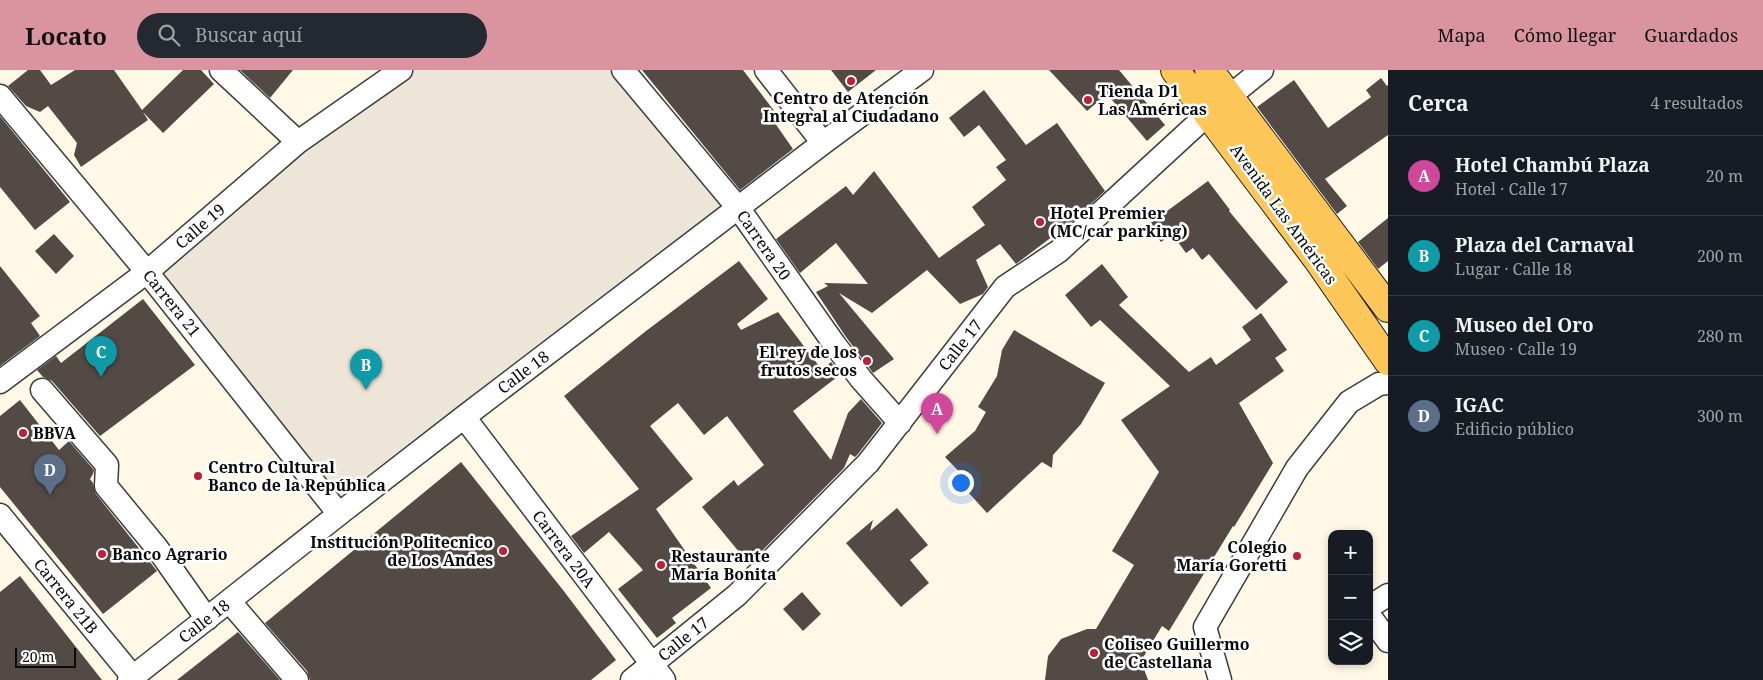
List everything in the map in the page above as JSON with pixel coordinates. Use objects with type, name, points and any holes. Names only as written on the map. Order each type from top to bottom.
[{"type":"main road","name":"Avenida Las Américas","points":[[1175,70],[1219,104],[1388,308]]},
{"type":"main road","name":"Avenida Las Américas","points":[[1209,70],[1219,104],[1318,260],[1386,374]]},
{"type":"street","points":[[221,70],[298,142]]},
{"type":"street","name":"Calle 19","points":[[0,382],[147,272],[298,142],[401,70]]},
{"type":"street","name":"Carrera 20","points":[[623,70],[739,208],[835,345],[861,379],[900,423]]},
{"type":"street","points":[[766,70],[823,143]]},
{"type":"street","name":"Calle 18","points":[[131,678],[464,417],[823,143],[922,70]]},
{"type":"street","name":"Calle 17","points":[[632,680],[658,672],[868,463],[1004,287],[1059,251],[1219,104],[1262,70]]},
{"type":"street","name":"Carrera 21","points":[[0,96],[147,272],[339,514]]},
{"type":"street","points":[[1220,680],[1205,626],[1297,468],[1349,402],[1386,374]]},
{"type":"street","points":[[42,390],[107,465],[106,486],[157,548],[207,618]]},
{"type":"street","name":"Carrera 20A","points":[[464,417],[658,672]]},
{"type":"street","name":"Carrera 21B","points":[[0,515],[131,678]]},
{"type":"street","points":[[1373,604],[1388,595]]},
{"type":"street","points":[[229,602],[297,680]]},
{"type":"street","points":[[1373,620],[1388,642]]},
{"type":"shaded area","points":[[404,70],[609,70],[725,203],[339,506],[153,275]]},
{"type":"building","points":[[28,70],[40,70],[51,85],[75,70],[114,70],[142,110],[183,70],[201,70],[214,84],[163,133],[143,112],[148,120],[81,167],[74,155],[77,143],[48,106],[40,112],[26,106],[8,86]]},
{"type":"building","points":[[240,70],[293,70],[270,98]]},
{"type":"building","points":[[642,70],[743,70],[775,112],[770,116],[793,149],[740,190]]},
{"type":"building","name":"Centro de Atención Integral al Ciudadano","points":[[831,70],[876,70],[848,92]]},
{"type":"building","points":[[1049,70],[1119,70],[1165,125],[1147,141],[1107,94],[1087,111]]},
{"type":"building","points":[[1381,78],[1388,85],[1388,135],[1325,179],[1347,206],[1337,214],[1257,107],[1294,80],[1328,128],[1371,97],[1366,90]]},
{"type":"building","points":[[984,90],[1026,145],[1057,123],[1105,191],[1069,224],[1016,264],[1000,244],[976,260],[988,287],[983,294],[960,304],[927,270],[872,313],[839,293],[894,359],[873,373],[816,292],[828,286],[824,283],[868,284],[836,243],[800,273],[776,239],[846,186],[853,195],[874,171],[939,258],[985,225],[972,207],[1006,180],[996,167],[1006,160],[979,125],[964,137],[949,118]]},
{"type":"building","points":[[0,116],[70,202],[35,230],[0,187]]},
{"type":"building","points":[[1208,181],[1229,211],[1288,282],[1256,310],[1209,254],[1202,260],[1193,248],[1186,253],[1172,234],[1161,242],[1148,225]]},
{"type":"building","points":[[1388,218],[1388,261],[1378,269],[1358,242]]},
{"type":"building","points":[[54,234],[74,256],[56,274],[35,251]]},
{"type":"building","points":[[739,261],[768,299],[737,324],[741,330],[778,312],[822,370],[831,362],[841,374],[793,411],[831,460],[848,413],[861,399],[882,423],[858,454],[855,457],[850,454],[844,468],[749,564],[702,507],[734,480],[738,486],[764,465],[727,416],[704,435],[678,403],[650,426],[693,479],[656,509],[711,588],[672,618],[676,623],[657,638],[618,589],[643,570],[609,532],[584,553],[571,536],[639,489],[564,396]]},
{"type":"building","points":[[1102,264],[1128,297],[1119,305],[1189,372],[1211,357],[1216,365],[1251,340],[1242,327],[1261,313],[1287,350],[1275,358],[1284,371],[1239,403],[1273,463],[1169,631],[1162,626],[1141,661],[1148,680],[1045,680],[1048,656],[1061,639],[1087,629],[1096,629],[1134,565],[1112,551],[1159,472],[1121,420],[1170,386],[1100,320],[1091,327],[1065,295]]},
{"type":"building","points":[[0,266],[40,316],[31,323],[40,336],[0,366]]},
{"type":"building","points":[[143,299],[195,365],[100,436],[52,381],[43,377],[37,370],[56,356],[61,363]]},
{"type":"building","points":[[1014,330],[1105,383],[1081,424],[1053,455],[1052,468],[1042,462],[987,513],[967,491],[973,486],[945,457],[975,431],[986,412],[978,407],[997,376],[1002,350]]},
{"type":"building","points":[[20,400],[59,450],[69,441],[94,470],[90,479],[96,494],[157,571],[103,614],[0,487],[0,416]]},
{"type":"building","points":[[461,462],[616,660],[591,680],[310,680],[307,671],[265,623]]},
{"type":"building","points":[[897,508],[928,545],[910,560],[929,583],[901,607],[846,543],[873,520],[870,531]]},
{"type":"building","points":[[20,576],[102,680],[0,680],[0,592]]},
{"type":"building","points":[[802,592],[821,614],[803,631],[783,609]]},
{"type":"building","points":[[238,632],[280,680],[177,680]]},
{"type":"place","name":"Centro de Atención Integral al Ciudadano","points":[[851,81]]},
{"type":"place","name":"Tienda D1 Las Américas","points":[[1088,100]]},
{"type":"place","name":"Hotel Premier (MC/car parking)","points":[[1040,222]]},
{"type":"place","name":"El rey de los frutos secos","points":[[867,361]]},
{"type":"place","name":"Museo del Oro","points":[[101,377]]},
{"type":"place","name":"Plaza del Carnaval","points":[[366,390]]},
{"type":"place","name":"BBVA","points":[[23,433]]},
{"type":"place","name":"Hotel Chambú Plaza","points":[[937,434]]},
{"type":"place","name":"Centro Cultural Banco de la República","points":[[198,476]]},
{"type":"place","name":"IGAC","points":[[50,495]]},
{"type":"place","name":"Institución Politecnico de Los Andes","points":[[503,551]]},
{"type":"place","name":"Banco Agrario","points":[[102,554]]},
{"type":"place","name":"Colegio María Goretti","points":[[1297,556]]},
{"type":"place","name":"Restaurante María Bonita","points":[[661,565]]},
{"type":"place","name":"Coliseo Guillermo de Castellana","points":[[1094,653]]}]
